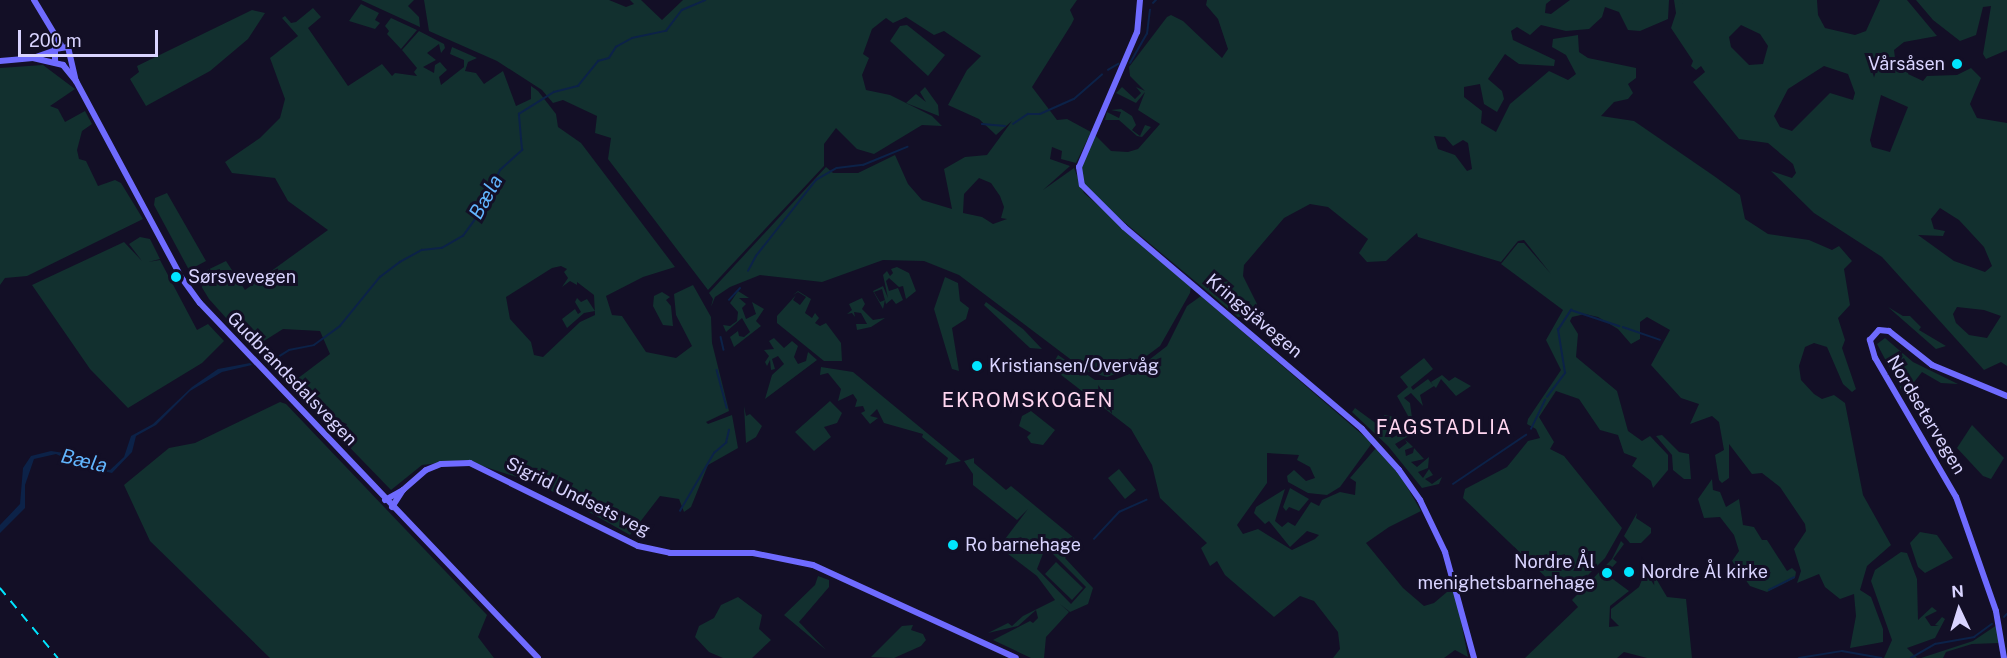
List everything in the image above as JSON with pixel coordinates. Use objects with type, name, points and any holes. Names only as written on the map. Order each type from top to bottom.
[{"type":"street","points":[[34,0],[56,48],[55,61]]},
{"type":"street","name":"Kringsjåvegen","points":[[1140,0],[1137,32],[1079,167],[1082,185],[1124,227],[1362,429],[1399,470],[1442,544],[1474,658]]},
{"type":"street","points":[[33,58],[56,48]]},
{"type":"street","name":"Gudbrandsdalsvegen","points":[[56,48],[70,49],[70,61],[76,81]]},
{"type":"street","points":[[0,61],[33,58],[55,61],[63,65],[70,61]]},
{"type":"street","name":"Gudbrandsdalsvegen","points":[[63,65],[76,81],[190,290],[385,500],[538,658]]},
{"type":"street","name":"Nordsetervegen","points":[[2004,658],[1996,611],[1956,497],[1932,450],[1889,384],[1872,353],[1870,340],[1879,330],[1889,331],[1932,365],[2007,396]]},
{"type":"street","name":"Sigrid Undsets veg","points":[[385,500],[403,490],[435,466],[470,463],[638,546],[670,553],[753,553],[813,565],[1016,658]]},
{"type":"street","name":"Sigrid Undsets veg","points":[[392,507],[403,490]]},
{"type":"green space","points":[[361,0],[414,0],[408,6],[419,17],[420,27]]},
{"type":"green space","points":[[424,0],[609,0],[626,7],[634,4],[630,0],[641,0],[662,20],[683,0],[1077,0],[1070,10],[1074,19],[1071,25],[1032,87],[1057,120],[1067,119],[1091,132],[1076,163],[1061,159],[1062,151],[1052,147],[1050,159],[1070,166],[1043,190],[1074,168],[1084,193],[1191,286],[1190,293],[1160,346],[1129,369],[1107,377],[1086,371],[959,275],[924,261],[883,260],[822,282],[760,275],[730,287],[715,297],[711,307],[713,299],[709,293],[826,167],[833,173],[858,173],[895,155],[908,184],[922,200],[952,209],[944,169],[965,157],[987,155],[1012,121],[996,135],[979,119],[948,105],[967,70],[981,56],[944,31],[934,35],[906,17],[893,23],[886,18],[872,29],[863,54],[869,58],[862,75],[866,90],[890,95],[932,116],[942,126],[922,125],[874,154],[857,149],[836,128],[824,144],[824,166],[708,290],[608,159],[611,138],[595,133],[597,116],[563,100],[553,103],[542,90],[497,61],[429,31]],"holes":[[[979,178],[991,183],[1004,207],[1001,218],[1007,219],[993,224],[982,217],[963,213],[964,194]]]},
{"type":"green space","points":[[1207,0],[1551,0],[1546,4],[1545,13],[1551,14],[1570,0],[1669,0],[1668,19],[1640,31],[1628,30],[1619,12],[1605,7],[1602,17],[1589,29],[1566,31],[1541,25],[1530,35],[1517,27],[1511,31],[1513,40],[1555,60],[1554,66],[1519,64],[1505,54],[1488,79],[1502,91],[1504,99],[1497,112],[1484,104],[1480,84],[1464,87],[1464,97],[1482,111],[1481,123],[1496,132],[1510,104],[1549,71],[1568,80],[1576,74],[1566,55],[1552,47],[1553,39],[1578,35],[1579,52],[1588,58],[1636,68],[1636,78],[1628,84],[1633,93],[1628,99],[1614,102],[1601,116],[1634,121],[1714,176],[1740,195],[1745,219],[1768,234],[1809,240],[1832,250],[1839,246],[1852,261],[1844,269],[1850,305],[1838,318],[1845,340],[1842,348],[1856,389],[1852,392],[1843,384],[1827,347],[1814,343],[1805,347],[1799,366],[1801,380],[1814,394],[1822,399],[1834,395],[1845,403],[1863,495],[1891,545],[1867,566],[1860,590],[1871,597],[1883,629],[1883,642],[1850,648],[1856,616],[1854,594],[1840,599],[1825,587],[1819,574],[1797,583],[1801,571],[1794,549],[1806,531],[1805,524],[1780,487],[1762,473],[1752,474],[1729,444],[1729,478],[1722,483],[1719,480],[1715,455],[1724,450],[1719,422],[1712,416],[1690,424],[1699,404],[1681,398],[1651,365],[1670,330],[1647,317],[1640,322],[1640,339],[1631,344],[1618,329],[1598,317],[1585,314],[1572,317],[1570,321],[1578,334],[1576,357],[1617,391],[1628,431],[1642,441],[1650,436],[1668,455],[1668,470],[1653,488],[1651,481],[1632,466],[1637,458],[1624,453],[1618,435],[1600,430],[1579,399],[1556,391],[1539,417],[1554,442],[1550,449],[1564,456],[1622,528],[1605,558],[1577,586],[1566,590],[1554,585],[1463,498],[1465,489],[1507,467],[1528,441],[1540,438],[1536,429],[1527,424],[1528,419],[1561,370],[1546,340],[1563,310],[1501,264],[1518,243],[1524,243],[1551,274],[1524,240],[1518,241],[1501,262],[1418,237],[1417,233],[1386,261],[1367,262],[1359,253],[1368,239],[1328,207],[1310,204],[1284,218],[1244,265],[1243,276],[1257,304],[1249,315],[1238,317],[1100,202],[1084,185],[1081,168],[1094,134],[1111,151],[1128,152],[1138,149],[1160,124],[1138,110],[1145,92],[1136,103],[1116,93],[1122,87],[1135,99],[1141,93],[1136,87],[1145,91],[1130,76],[1129,67],[1167,17],[1171,15],[1183,21],[1222,58],[1228,49],[1218,19],[1206,5]],"holes":[[[1434,136],[1445,137],[1453,146],[1463,140],[1468,143],[1472,169],[1467,171],[1455,155],[1438,149]]]},
{"type":"green space","points":[[1674,0],[1817,0],[1818,15],[1825,28],[1855,35],[1866,31],[1880,0],[1907,0],[1937,36],[1904,42],[1894,50],[1896,66],[1911,66],[1908,74],[1923,81],[1927,76],[1957,75],[1971,68],[1981,78],[1970,104],[1977,118],[2007,123],[2007,366],[2001,362],[1984,370],[1882,257],[1814,213],[1771,171],[1792,178],[1796,173],[1793,164],[1768,143],[1739,139],[1693,82],[1705,72],[1701,66],[1696,70],[1691,66],[1693,61],[1671,28],[1676,13]],"holes":[[[1741,25],[1760,34],[1768,46],[1763,64],[1749,65],[1731,47],[1729,37]],[[1824,66],[1848,74],[1855,93],[1853,100],[1830,93],[1792,131],[1780,127],[1774,116],[1788,89]],[[1881,95],[1908,107],[1890,152],[1872,147],[1870,140]],[[1940,208],[1959,220],[1984,247],[1992,266],[1985,272],[1954,261],[1918,235],[1943,236],[1945,231],[1934,229],[1931,219]],[[1957,307],[1984,310],[2001,316],[1987,338],[1969,335],[1956,323],[1953,314]]]},
{"type":"green space","points":[[1916,0],[2007,0],[2007,50],[1986,59],[1983,54],[1991,6],[1983,7],[1976,35],[1960,41],[1933,20]]},
{"type":"green space","points":[[361,4],[379,13],[375,20],[380,23],[375,29],[349,21]]},
{"type":"green space","points":[[313,8],[321,17],[308,28],[348,86],[382,64],[392,76],[395,73],[417,76],[414,72],[417,68],[402,50],[419,31],[444,44],[445,48],[441,53],[439,44],[427,53],[436,60],[423,67],[434,73],[435,65],[440,62],[447,70],[439,77],[441,85],[464,67],[464,60],[450,54],[452,47],[477,58],[468,62],[465,71],[476,73],[484,84],[503,71],[516,106],[531,99],[531,86],[538,91],[556,114],[558,127],[581,143],[675,267],[643,277],[606,296],[612,315],[622,316],[646,352],[676,358],[692,346],[676,315],[674,294],[693,285],[711,317],[712,343],[729,411],[706,422],[708,424],[732,415],[738,448],[708,465],[691,507],[684,512],[679,499],[660,496],[630,535],[541,485],[464,460],[422,465],[391,490],[297,393],[297,379],[330,354],[320,331],[283,329],[253,348],[209,299],[195,276],[226,261],[245,290],[328,230],[288,201],[275,178],[232,173],[225,162],[260,138],[280,118],[285,99],[270,58],[298,36],[282,18],[285,16],[291,23],[296,22]],"holes":[[[561,266],[567,269],[564,272],[568,278],[562,287],[570,281],[577,285],[577,282],[594,295],[595,315],[580,322],[543,357],[534,355],[531,342],[510,319],[506,297],[552,268]]]},
{"type":"green space","points":[[252,10],[265,13],[248,39],[210,71],[146,106],[130,79],[139,72],[137,66]]},
{"type":"green space","points":[[391,18],[417,30],[401,49],[387,34],[389,31],[385,26]]},
{"type":"green space","points":[[907,25],[945,55],[928,76],[890,41],[900,26]]},
{"type":"green space","points":[[43,65],[75,89],[50,106],[58,109],[65,122],[85,111],[92,124],[82,131],[77,150],[79,159],[86,161],[98,186],[115,180],[121,183],[143,219],[27,276],[5,278],[0,285],[0,68]]},
{"type":"green space","points":[[925,87],[938,105],[939,116],[906,103],[916,94],[926,102],[920,92]]},
{"type":"green space","points":[[1121,109],[1132,116],[1136,125],[1132,130],[1140,136],[1145,125],[1151,127],[1142,137],[1137,136],[1119,120],[1105,120],[1107,112],[1119,118],[1121,112],[1111,110]]},
{"type":"green space","points":[[167,193],[206,261],[189,270],[154,205],[155,198]]},
{"type":"green space","points":[[140,237],[150,239],[160,259],[148,262],[160,260],[197,330],[208,324],[224,341],[202,363],[128,408],[90,369],[32,285],[124,242],[142,261],[129,244]]},
{"type":"green space","points":[[897,267],[909,273],[916,291],[906,299],[903,286],[899,287],[889,278],[886,281],[889,291],[898,288],[903,300],[896,304],[892,299],[886,304],[885,300],[883,309],[873,291],[883,286],[888,298],[883,275],[887,271],[890,276],[893,273],[891,269]],"holes":[[[882,289],[885,300],[880,302],[874,292]]]},
{"type":"green space","points":[[945,277],[958,283],[960,301],[969,308],[966,319],[952,328],[959,371],[952,369],[934,309]]},
{"type":"green space","points":[[738,291],[749,298],[739,298],[746,304],[742,308],[746,319],[756,314],[752,302],[764,309],[756,321],[761,326],[734,347],[730,337],[738,331],[739,336],[744,337],[750,332],[742,318],[726,332],[723,325],[730,326],[737,321],[738,312],[730,303]]},
{"type":"green space","points":[[798,291],[811,299],[805,313],[812,318],[815,313],[819,318],[815,323],[820,326],[826,323],[841,343],[842,361],[824,361],[777,323],[777,316],[796,295],[793,300],[800,305],[806,297],[798,292],[793,295]]},
{"type":"green space","points":[[662,292],[670,297],[666,300],[671,306],[673,326],[663,325],[653,306],[654,296]]},
{"type":"green space","points":[[1201,296],[1372,443],[1340,487],[1327,495],[1308,493],[1288,482],[1287,476],[1294,470],[1306,481],[1315,478],[1310,467],[1297,460],[1299,455],[1267,453],[1267,483],[1237,525],[1243,534],[1258,529],[1292,550],[1315,539],[1319,535],[1307,531],[1290,547],[1269,521],[1265,524],[1254,513],[1256,507],[1285,489],[1275,521],[1282,527],[1288,522],[1295,526],[1311,502],[1319,506],[1322,500],[1340,492],[1355,495],[1356,482],[1350,478],[1376,448],[1402,478],[1421,511],[1389,527],[1366,543],[1403,588],[1424,606],[1434,603],[1454,586],[1468,657],[1455,650],[1444,658],[1333,658],[1340,649],[1338,632],[1314,601],[1300,596],[1274,617],[1225,575],[1217,561],[1210,566],[1201,548],[1207,543],[1160,498],[1152,465],[1131,429],[1056,371],[1053,364],[1058,355],[1095,380],[1114,380],[1132,373],[1167,346],[1187,306]]},
{"type":"green space","points":[[577,298],[581,302],[587,299],[595,311],[584,313],[567,328],[562,319],[575,309],[578,314],[581,312],[575,302]]},
{"type":"green space","points":[[862,298],[865,304],[862,309],[873,320],[885,318],[871,327],[857,330],[856,324],[867,324],[861,313],[854,312],[855,317],[852,313],[847,314],[852,310],[849,304]]},
{"type":"green space","points":[[986,302],[1023,329],[1042,349],[1030,348],[984,305]]},
{"type":"green space","points":[[1888,307],[1903,316],[1910,316],[1921,327],[1919,330],[1946,346],[1936,349]]},
{"type":"green space","points":[[774,338],[784,348],[792,341],[798,346],[794,357],[798,364],[806,361],[808,352],[817,360],[765,399],[772,375],[784,364],[778,356],[772,359],[775,369],[771,370],[770,360],[767,366],[765,362],[769,356],[764,350],[774,349],[769,341]]},
{"type":"green space","points":[[1885,338],[1913,362],[1958,384],[1941,383],[1922,372],[1904,395],[1877,344]]},
{"type":"green space","points":[[1424,358],[1433,369],[1411,387],[1413,390],[1428,379],[1433,385],[1431,382],[1442,375],[1449,381],[1455,377],[1471,386],[1456,396],[1441,379],[1436,388],[1434,386],[1420,395],[1423,406],[1411,393],[1404,398],[1410,403],[1413,425],[1397,396],[1408,387],[1400,377]]},
{"type":"green space","points":[[821,367],[853,372],[961,461],[945,465],[948,458],[922,437],[923,434],[884,423],[877,409],[870,416],[878,418],[870,424],[861,413],[865,411],[863,406],[855,407],[857,400],[853,394],[838,401],[841,389],[828,373],[820,375]]},
{"type":"green space","points":[[830,401],[842,413],[837,423],[824,427],[831,437],[814,451],[795,432]]},
{"type":"green space","points":[[280,402],[286,404],[487,615],[478,637],[494,658],[270,658],[150,541],[124,485],[169,448],[195,443]]},
{"type":"green space","points":[[744,406],[746,416],[750,414],[762,426],[756,437],[746,443]]},
{"type":"green space","points":[[1355,408],[1381,427],[1387,423],[1384,415],[1395,417],[1394,429],[1387,433],[1392,438],[1404,431],[1412,434],[1395,444],[1399,449],[1407,443],[1405,440],[1413,447],[1405,450],[1406,456],[1413,453],[1414,448],[1424,459],[1411,462],[1417,467],[1429,457],[1428,468],[1418,472],[1423,478],[1429,469],[1433,475],[1425,479],[1432,484],[1442,477],[1439,484],[1422,488],[1388,446],[1352,412]]},
{"type":"green space","points":[[1031,411],[1055,430],[1043,445],[1031,443],[1027,437],[1031,433],[1019,426],[1022,416]]},
{"type":"green space","points":[[1972,425],[2004,458],[1991,479],[1983,476],[1957,448]]},
{"type":"green space","points":[[1662,435],[1679,452],[1689,454],[1691,479],[1684,479],[1673,470],[1672,455],[1656,436]]},
{"type":"green space","points":[[974,458],[974,463],[1006,490],[1011,486],[1079,542],[1065,558],[1093,588],[1088,604],[1070,612],[1060,604],[1069,612],[1046,637],[1044,658],[1031,658],[993,640],[1030,621],[1033,623],[1038,618],[1036,610],[1018,626],[988,633],[1008,623],[1012,626],[1023,616],[1055,600],[1037,576],[999,547],[1028,509],[1017,520],[973,485],[973,474],[964,461]],"holes":[[[1049,550],[1086,587],[1071,604],[1037,569],[1044,551]]]},
{"type":"green space","points":[[1119,469],[1136,490],[1125,499],[1108,478]]},
{"type":"green space","points":[[1712,479],[1713,490],[1720,492],[1726,507],[1739,499],[1743,525],[1754,527],[1762,540],[1767,540],[1787,571],[1792,568],[1796,572],[1795,578],[1767,592],[1750,586],[1732,561],[1739,551],[1734,535],[1720,517],[1704,518],[1698,499]]},
{"type":"green space","points":[[1290,488],[1309,499],[1299,511],[1289,507],[1286,511],[1283,507]]},
{"type":"green space","points":[[1637,513],[1636,518],[1651,528],[1651,533],[1641,543],[1630,543],[1624,536]]},
{"type":"green space","points":[[1920,532],[1937,535],[1953,558],[1925,573],[1918,567],[1910,543]]},
{"type":"green space","points":[[1621,541],[1624,544],[1613,559],[1617,562],[1606,574],[1629,591],[1610,606],[1609,627],[1619,626],[1611,618],[1611,609],[1639,587],[1648,565],[1667,597],[1686,599],[1692,658],[1647,658],[1624,652],[1617,658],[1525,658],[1578,607],[1572,600],[1612,559]]},
{"type":"green space","points":[[1901,552],[1907,553],[1917,579],[1918,620],[1932,607],[1937,611],[1925,617],[1931,626],[1939,626],[1935,625],[1942,617],[1945,619],[1935,638],[1907,648],[1917,658],[1884,658],[1892,640],[1871,581],[1875,570]]},
{"type":"green space","points":[[1056,562],[1083,588],[1072,600],[1045,574]]},
{"type":"green space","points":[[818,576],[829,580],[829,587],[799,622],[826,650],[784,615],[815,585]]},
{"type":"green space","points":[[738,597],[762,615],[759,629],[771,640],[752,658],[723,658],[709,652],[695,637],[699,626],[714,618],[721,605]]},
{"type":"green space","points":[[913,625],[911,630],[923,634],[926,640],[921,646],[894,658],[871,657],[902,626]]},
{"type":"green space","points":[[1997,625],[1999,643],[1972,644],[1946,652],[1943,658],[1921,658],[1973,641]]},
{"type":"water","points":[[250,363],[252,365],[222,372],[190,391],[156,425],[136,436],[132,452],[112,473],[85,467],[56,454],[34,459],[25,485],[25,508],[0,533],[0,525],[20,504],[23,468],[31,456],[51,451],[64,453],[88,465],[110,470],[124,457],[131,436],[153,424],[192,387],[218,369]]},
{"type":"waterway","name":"Bæla","points":[[267,364],[289,350],[314,345],[340,326],[380,277],[400,262],[422,250],[442,248],[463,236],[478,215],[500,170],[522,150],[519,114],[554,92],[578,86],[598,61],[609,58],[616,47],[632,38],[666,31],[682,10],[705,0]]},
{"type":"waterway","points":[[1153,3],[1156,0]]},
{"type":"waterway","points":[[1130,63],[1147,34],[1150,10]]},
{"type":"waterway","points":[[1108,70],[1118,64]]},
{"type":"waterway","points":[[1013,124],[1028,114],[1040,114],[1074,99],[1102,75]]},
{"type":"waterway","points":[[982,124],[1005,126]]},
{"type":"waterway","points":[[748,271],[756,256],[816,180],[837,168],[863,165],[907,147]]},
{"type":"waterway","points":[[729,300],[740,288]]},
{"type":"waterway","points":[[1547,397],[1565,373],[1558,330],[1571,310],[1619,326]]},
{"type":"waterway","points":[[1623,327],[1660,340]]},
{"type":"waterway","points":[[721,337],[724,350]]},
{"type":"waterway","points":[[717,370],[727,408]]},
{"type":"waterway","points":[[1531,429],[1545,400]]},
{"type":"waterway","points":[[680,511],[714,453],[726,443],[729,430]]},
{"type":"waterway","points":[[1453,484],[1526,435]]},
{"type":"waterway","points":[[1094,539],[1119,512],[1146,500]]},
{"type":"waterway","points":[[1769,590],[1794,577]]},
{"type":"waterway","points":[[2004,617],[2007,614]]},
{"type":"waterway","points":[[1911,658],[1935,644],[1974,637],[1992,624]]},
{"type":"waterway","points":[[1799,658],[1842,651],[1881,658]]},
{"type":"railway","points":[[0,588],[58,658]]},
{"type":"place","name":"Vårsåsen","points":[[1957,64]]},
{"type":"place","name":"Sørsvevegen","points":[[176,277]]},
{"type":"place","name":"Kristiansen/Overvåg","points":[[977,366]]},
{"type":"place","name":"Ro barnehage","points":[[953,545]]},
{"type":"place","name":"Nordre Ål kirke","points":[[1629,572]]},
{"type":"place","name":"Nordre Ål menighetsbarnehage","points":[[1607,573]]},
{"type":"district","name":"EKROMSKOGEN","points":[[1028,400]]},
{"type":"district","name":"FAGSTADLIA","points":[[1444,427]]}]
